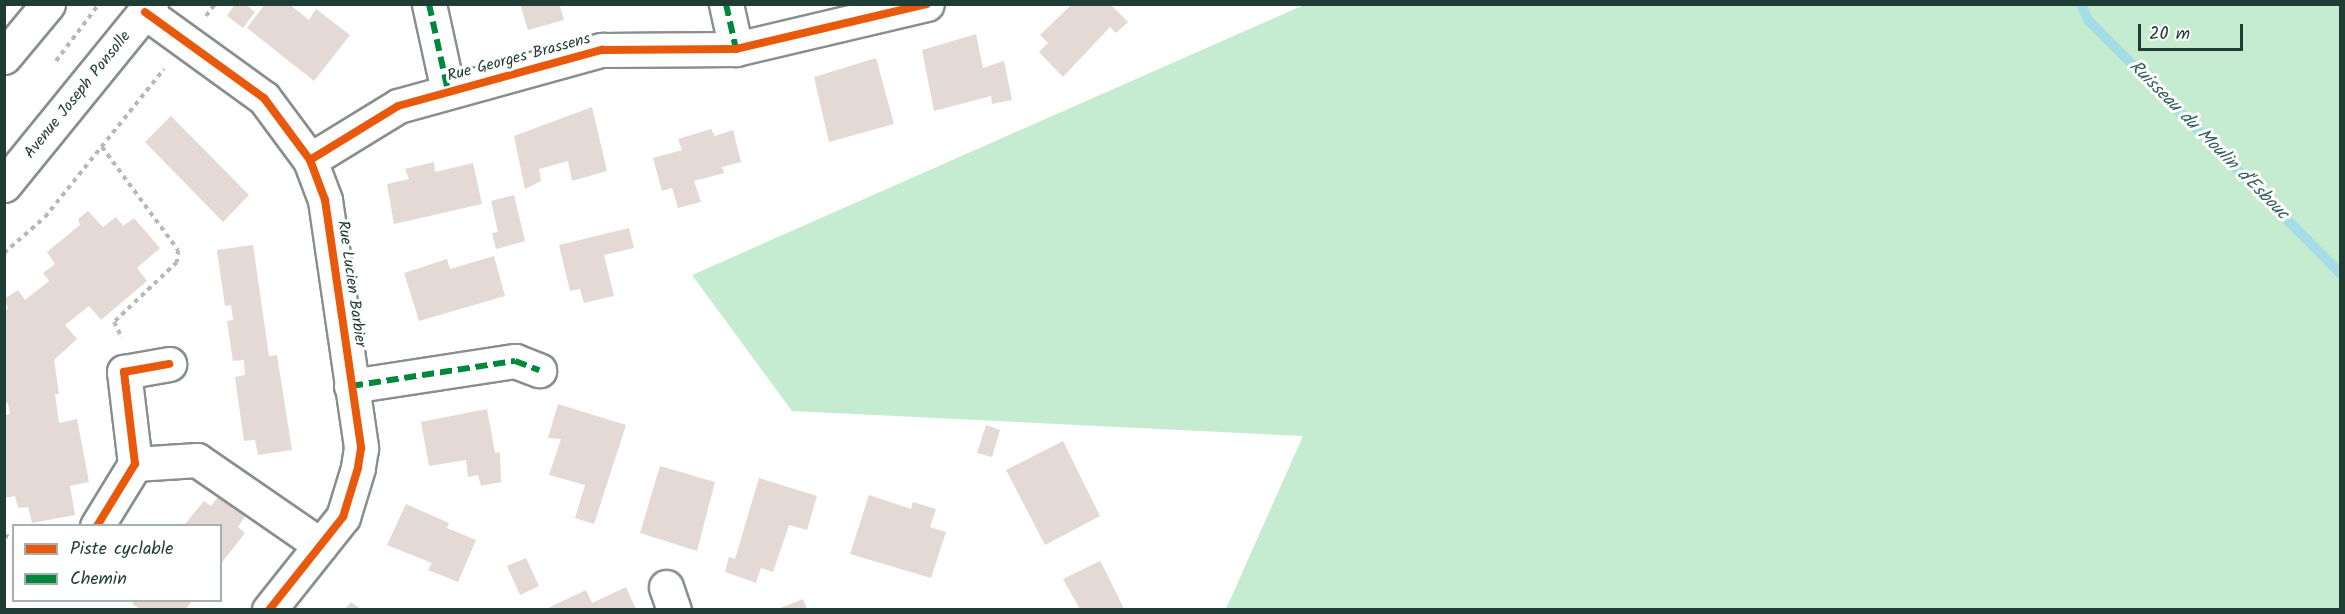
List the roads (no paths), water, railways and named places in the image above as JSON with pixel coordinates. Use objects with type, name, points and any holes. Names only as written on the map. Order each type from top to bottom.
[{"type":"street","points":[[4,57],[48,4]]},
{"type":"street","points":[[429,4],[448,91]]},
{"type":"street","points":[[726,4],[736,49]]},
{"type":"street","name":"Rue Georges Brassens","points":[[310,159],[398,106],[602,50],[736,49],[927,4]]},
{"type":"street","name":"Rue Lucien Barbier","points":[[148,8],[187,41],[264,98],[310,159],[325,200],[361,448],[356,485],[343,517],[269,609]]},
{"type":"street","name":"Avenue Joseph Ponsolle","points":[[4,185],[148,8]]},
{"type":"street","points":[[351,386],[514,361],[539,370]]},
{"type":"street","points":[[98,524],[135,464],[124,372],[154,367]]},
{"type":"street","points":[[135,464],[197,460],[320,545]]},
{"type":"waterway","name":"Ruisseau du Moulin d'Esbouc","points":[[2081,4],[2088,20],[2340,273]]}]
